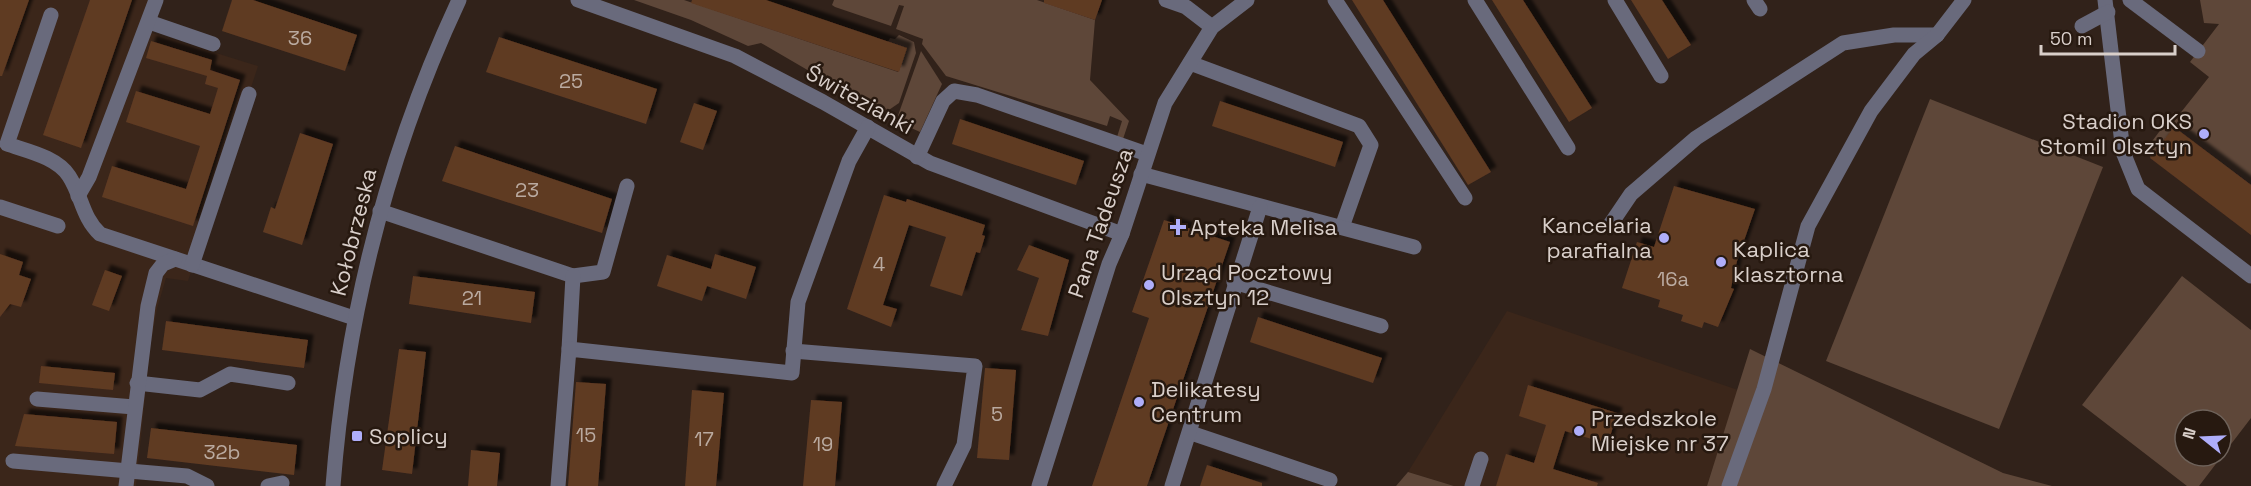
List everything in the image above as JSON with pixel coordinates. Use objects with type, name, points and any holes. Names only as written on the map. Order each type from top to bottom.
[{"type":"street","points":[[78,196],[89,177],[156,0]]},
{"type":"street","name":"Kołobrzeska","points":[[333,486],[338,415],[354,318],[380,211],[415,102],[459,0]]},
{"type":"street","name":"Świtezianki","points":[[578,0],[735,56],[868,127],[917,157],[1122,234]]},
{"type":"street","points":[[1166,0],[1186,7],[1212,27]]},
{"type":"street","name":"Pana Tadeusza","points":[[1039,486],[1109,264],[1122,234],[1165,103],[1212,27],[1247,0]]},
{"type":"street","points":[[1335,0],[1465,198]]},
{"type":"street","points":[[1475,0],[1568,148]]},
{"type":"street","points":[[1615,0],[1661,76]]},
{"type":"street","points":[[1729,486],[1764,389],[1808,226],[1871,111],[1914,54],[1936,36],[1964,0]]},
{"type":"street","points":[[2132,1],[2198,51]]},
{"type":"street","points":[[2082,26],[2107,6]]},
{"type":"street","points":[[2107,6],[2124,152],[2138,189],[2251,276]]},
{"type":"street","points":[[51,15],[7,144],[56,163],[68,173],[88,223],[100,234],[354,318]]},
{"type":"street","points":[[149,22],[213,44]]},
{"type":"street","points":[[1610,225],[1631,194],[1696,138],[1843,43],[1894,35],[1936,36]]},
{"type":"street","points":[[1190,63],[1359,126],[1371,145],[1342,227]]},
{"type":"street","points":[[917,157],[943,101],[954,91],[977,96],[1147,154]]},
{"type":"street","points":[[192,265],[249,94]]},
{"type":"street","points":[[569,349],[792,373],[798,302],[849,161],[868,127]]},
{"type":"street","points":[[1141,174],[1414,247]]},
{"type":"street","points":[[380,211],[573,276],[603,272],[627,186]]},
{"type":"street","points":[[0,207],[58,226]]},
{"type":"street","points":[[1172,486],[1191,433],[1234,282],[1260,207]]},
{"type":"street","points":[[126,486],[137,382],[156,273],[163,264],[175,259]]},
{"type":"street","points":[[558,486],[573,276]]},
{"type":"street","points":[[1234,282],[1381,326]]},
{"type":"street","points":[[793,351],[975,366],[964,445],[944,486]]},
{"type":"street","points":[[137,382],[200,390],[230,374],[288,382]]},
{"type":"street","points":[[37,399],[134,407]]},
{"type":"street","points":[[1191,433],[1330,480]]},
{"type":"street","points":[[1472,486],[1481,459]]},
{"type":"street","points":[[13,461],[187,476],[207,486]]},
{"type":"shaded area","points":[[0,0],[163,0],[152,33],[258,66],[188,281],[166,278],[157,309],[150,348],[136,486],[0,486]]},
{"type":"shaded area","points":[[634,0],[684,0],[898,72],[907,48],[888,42],[890,38],[895,39],[899,35],[914,42],[916,53],[899,103],[883,114],[761,43],[748,46],[691,20]]},
{"type":"shaded area","points":[[834,0],[1037,0],[1095,20],[1090,80],[1129,121],[1123,139],[1117,137],[1122,121],[1110,116],[1107,126],[946,76],[922,44],[923,39],[896,29],[904,6],[899,5],[891,26],[835,7],[832,5]]},
{"type":"shaded area","name":"Stadion OKS Stomil Olsztyn","points":[[2200,0],[2251,0],[2251,234],[2144,152],[2174,112],[2178,116],[2209,77],[2190,62],[2219,24],[2204,23]]},
{"type":"shaded area","points":[[921,51],[942,84],[920,132],[896,121]]},
{"type":"shaded area","points":[[1930,99],[2103,167],[1999,429],[1826,361]]},
{"type":"shaded area","points":[[2182,276],[2251,330],[2251,418],[2233,442],[2233,408],[2173,408],[2173,468],[2213,468],[2199,486],[2187,486],[2082,405]]},
{"type":"shaded area","name":"Przedszkole Miejske nr 37","points":[[1507,311],[1738,390],[1707,486],[1454,486],[1408,472]]},
{"type":"shaded area","points":[[1750,349],[2003,473],[2052,486],[1707,486]]},
{"type":"shaded area","points":[[1408,472],[1454,486],[1396,486]]},
{"type":"building","points":[[0,0],[29,0],[2,76],[0,76]]},
{"type":"building","points":[[90,0],[132,0],[81,148],[43,135]]},
{"type":"building","points":[[232,0],[253,0],[357,35],[345,71],[222,31]]},
{"type":"building","points":[[692,0],[766,0],[907,48],[899,72],[691,3]]},
{"type":"building","points":[[1044,0],[1102,0],[1095,20],[1044,3]]},
{"type":"building","points":[[1352,0],[1383,0],[1491,172],[1468,185]]},
{"type":"building","points":[[1492,0],[1523,0],[1592,108],[1569,122]]},
{"type":"building","points":[[1631,0],[1662,0],[1691,45],[1668,59]]},
{"type":"building","points":[[499,37],[657,89],[646,124],[486,72]]},
{"type":"building","points":[[151,41],[212,60],[210,70],[240,80],[193,226],[102,197],[112,166],[186,189],[200,146],[126,122],[136,91],[210,114],[218,88],[205,84],[207,76],[146,58]]},
{"type":"building","points":[[1220,101],[1343,142],[1335,167],[1212,126]]},
{"type":"building","points":[[694,103],[717,111],[703,150],[680,142]]},
{"type":"building","points":[[960,119],[1084,161],[1076,185],[952,144]]},
{"type":"building","points":[[2174,127],[2251,185],[2251,235],[2150,158]]},
{"type":"building","points":[[300,133],[333,144],[302,245],[263,232],[271,207],[275,209]]},
{"type":"building","points":[[455,146],[612,199],[602,233],[442,181]]},
{"type":"building","points":[[1674,186],[1755,209],[1737,261],[1731,288],[1734,289],[1718,327],[1704,322],[1702,328],[1681,321],[1683,315],[1658,307],[1660,300],[1622,288],[1637,242],[1654,247]]},
{"type":"building","points":[[884,195],[906,202],[907,199],[985,225],[982,235],[985,236],[980,253],[976,252],[962,296],[930,286],[946,237],[909,225],[883,305],[897,309],[891,327],[847,309]]},
{"type":"building","points":[[1164,220],[1230,242],[1147,486],[1092,486],[1149,318],[1132,312]]},
{"type":"building","points":[[1029,245],[1069,260],[1048,336],[1021,330],[1039,278],[1017,270]]},
{"type":"building","points":[[0,254],[23,262],[19,275],[31,279],[21,307],[10,304],[0,317]]},
{"type":"building","points":[[715,254],[756,267],[746,299],[707,286],[702,301],[657,286],[667,255],[711,269]]},
{"type":"building","points":[[105,270],[122,276],[109,311],[92,305]]},
{"type":"building","points":[[413,276],[535,292],[531,323],[409,304]]},
{"type":"building","points":[[1258,317],[1382,358],[1373,383],[1250,342]]},
{"type":"building","points":[[166,321],[308,340],[304,368],[162,350]]},
{"type":"building","points":[[399,349],[426,352],[412,474],[382,470]]},
{"type":"building","points":[[41,366],[115,373],[113,390],[39,383]]},
{"type":"building","points":[[985,368],[1016,370],[1009,460],[977,458]]},
{"type":"building","points":[[576,382],[606,384],[598,486],[568,486]]},
{"type":"building","name":"Przedszkole Miejske nr 37","points":[[1528,385],[1617,413],[1608,444],[1565,431],[1553,469],[1598,483],[1597,486],[1496,486],[1506,454],[1534,463],[1546,425],[1519,416]]},
{"type":"building","points":[[692,390],[724,393],[716,486],[685,486]]},
{"type":"building","points":[[811,400],[842,402],[835,486],[803,486]]},
{"type":"building","points":[[24,414],[117,422],[114,454],[15,446]]},
{"type":"building","points":[[151,428],[297,445],[294,475],[147,458]]},
{"type":"building","points":[[471,450],[500,453],[497,486],[468,486]]},
{"type":"building","points":[[1207,465],[1262,483],[1262,486],[1200,486]]},
{"type":"place","name":"Stadion OKS Stomil Olsztyn","points":[[2204,134]]},
{"type":"place","name":"Apteka Melisa","points":[[1178,227]]},
{"type":"place","name":"Kancelaria parafialna","points":[[1664,238]]},
{"type":"place","name":"Kaplica klasztorna","points":[[1721,262]]},
{"type":"place","name":"Urząd Pocztowy Olsztyn 12","points":[[1149,285]]},
{"type":"place","name":"Delikatesy Centrum","points":[[1139,402]]},
{"type":"place","name":"Przedszkole Miejske nr 37","points":[[1579,431]]},
{"type":"place","name":"Soplicy","points":[[357,436]]}]
